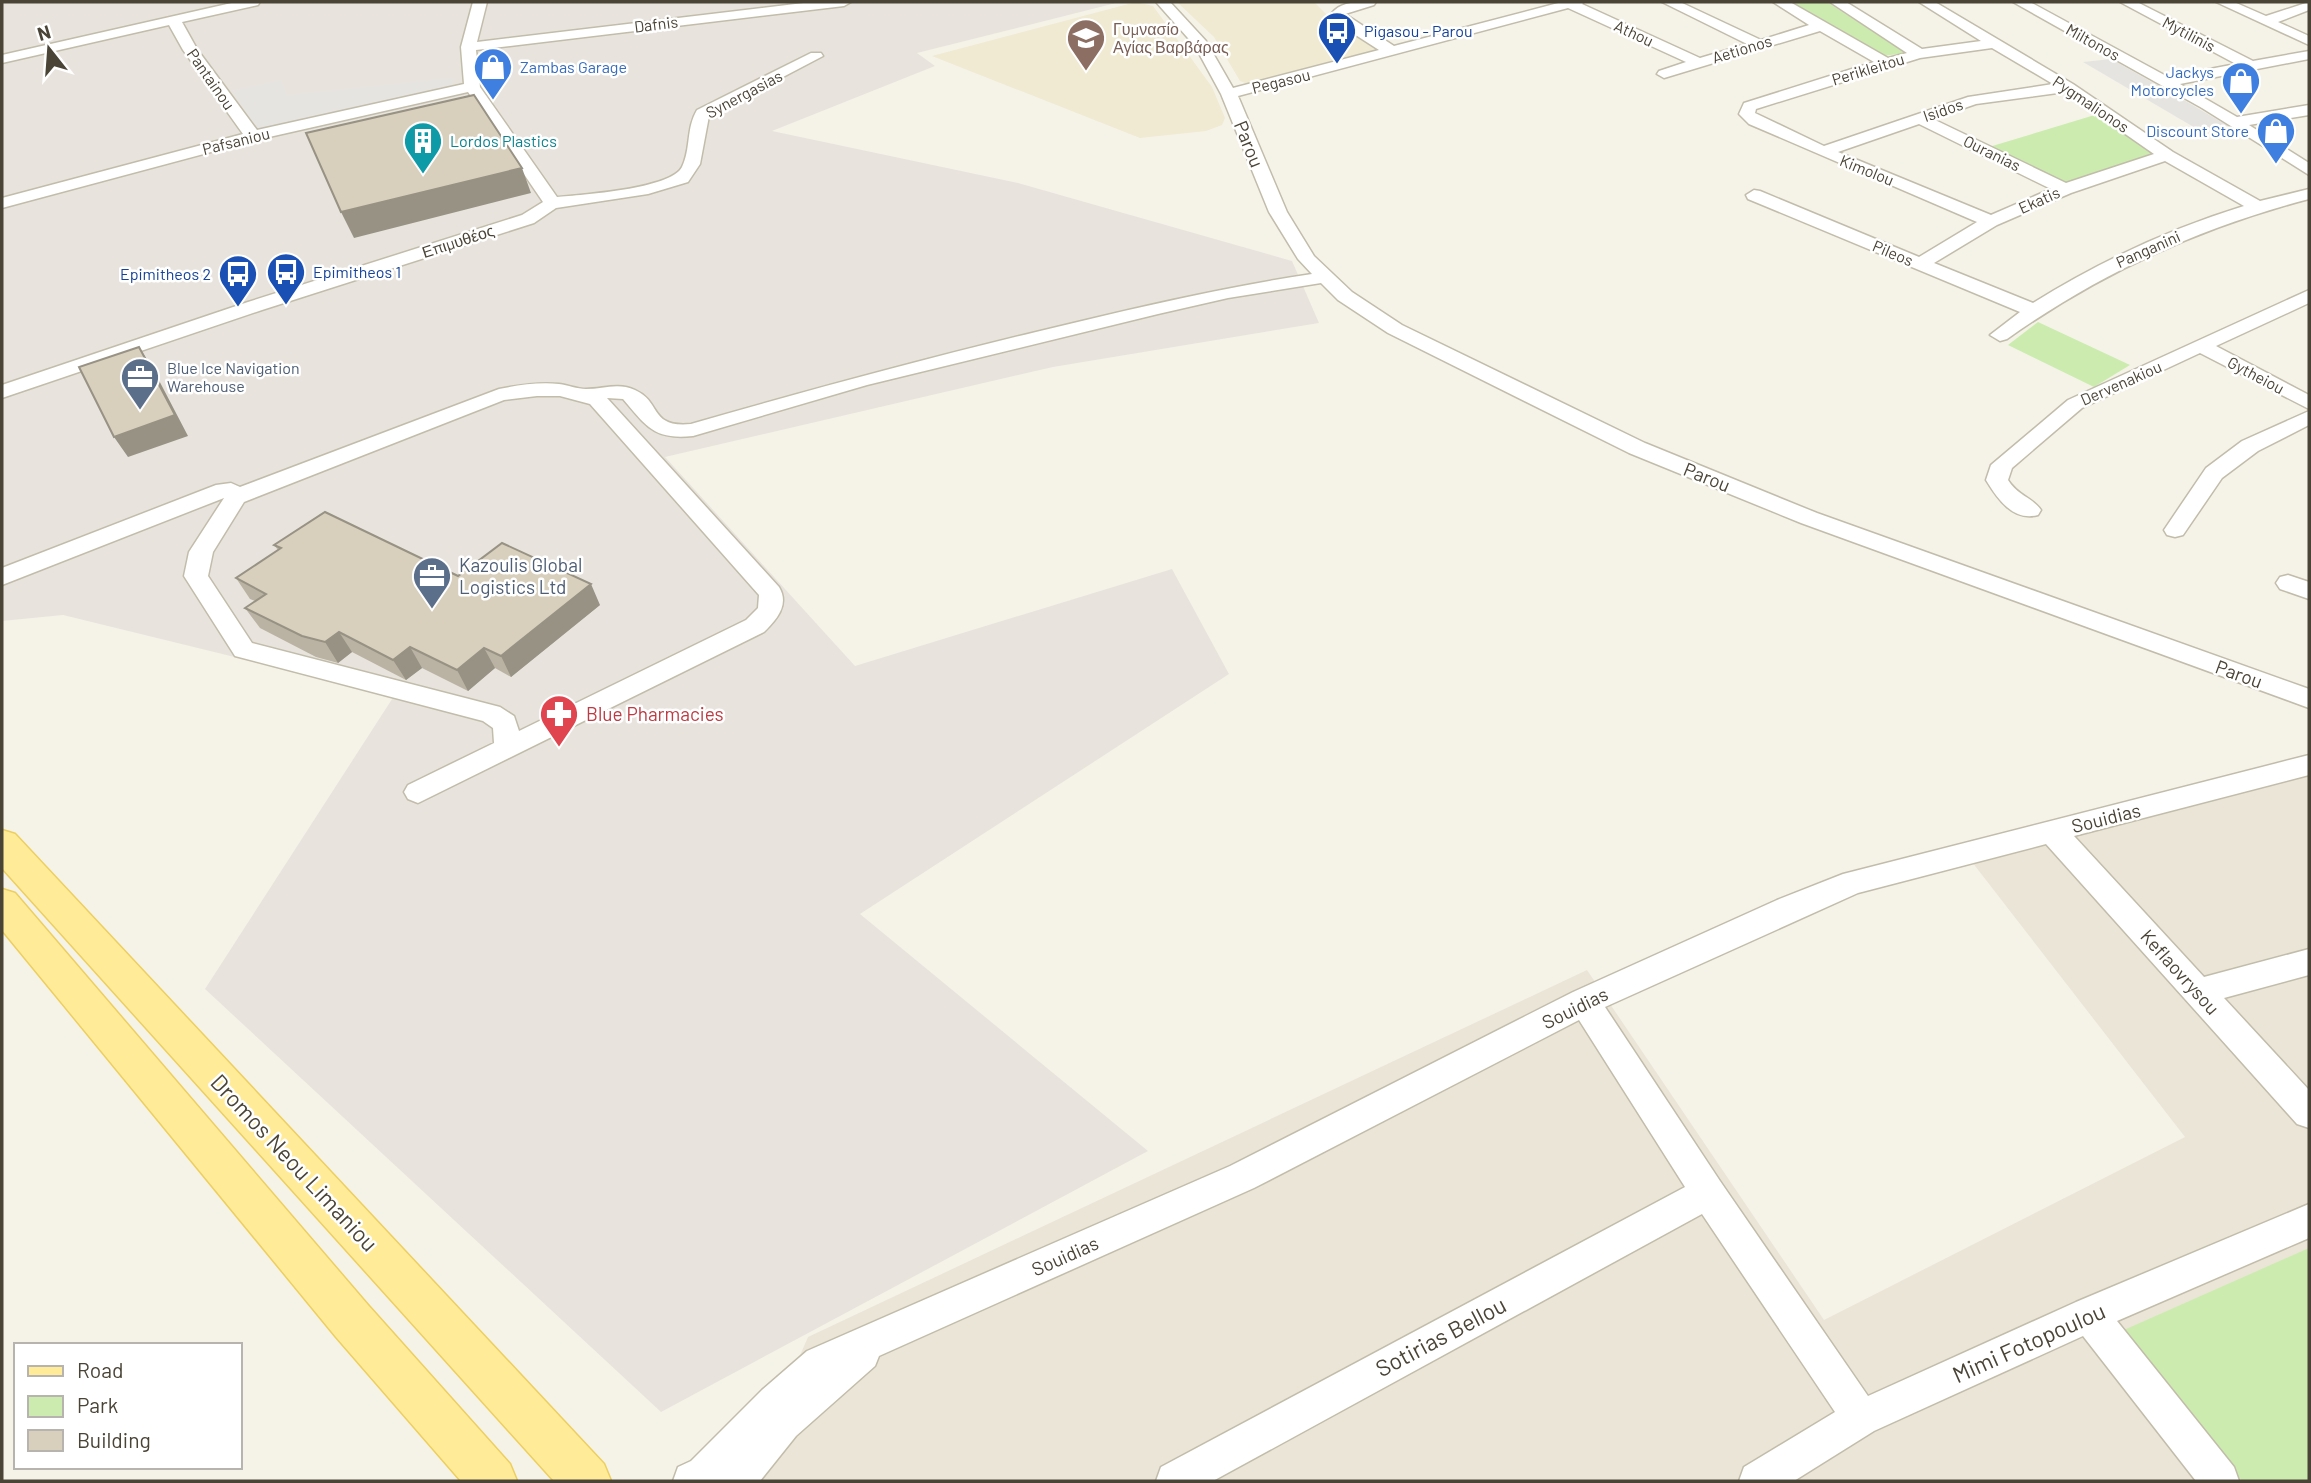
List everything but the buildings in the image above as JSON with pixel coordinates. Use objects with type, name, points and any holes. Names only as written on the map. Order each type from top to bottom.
[{"type":"main road","name":"Dromos Neou Limaniou","points":[[2,844],[587,1481]]},
{"type":"main road","points":[[2,904],[343,1310],[493,1481]]},
{"type":"street","points":[[2,59],[253,2]]},
{"type":"street","points":[[480,2],[468,47],[472,87],[552,203]]},
{"type":"street","name":"Dafnis","points":[[468,47],[844,2]]},
{"type":"street","points":[[1163,2],[1201,44],[1229,94]]},
{"type":"street","points":[[1369,2],[1351,6],[1338,14],[1342,20],[1393,52]]},
{"type":"street","points":[[1669,2],[1759,44]]},
{"type":"street","points":[[1780,2],[1886,63]]},
{"type":"street","points":[[1837,2],[1919,54]]},
{"type":"street","name":"Pygmalionos","points":[[1926,2],[2068,87],[2167,155],[2256,206]]},
{"type":"street","name":"Miltonos","points":[[2020,2],[2235,122],[2309,170]]},
{"type":"street","name":"Mytilinis","points":[[2127,2],[2251,66]]},
{"type":"street","points":[[2223,2],[2309,41]]},
{"type":"street","name":"Pegasou","points":[[1229,94],[1573,3]]},
{"type":"street","name":"Athou","points":[[1573,3],[1697,62]]},
{"type":"street","points":[[2266,22],[2309,5]]},
{"type":"street","name":"Pantainou","points":[[173,19],[190,50],[253,136]]},
{"type":"street","name":"Aetionos","points":[[1664,74],[1820,26]]},
{"type":"street","name":"Perikleitou","points":[[1746,114],[1749,106],[1886,63],[1919,54],[1996,43]]},
{"type":"street","points":[[2166,82],[2309,55]]},
{"type":"street","name":"Synergasias","points":[[552,203],[658,187],[684,179],[689,171],[696,125],[703,113],[816,57]]},
{"type":"street","name":"Pafsaniou","points":[[2,203],[253,136],[472,87]]},
{"type":"street","name":"Isidos","points":[[1823,152],[1973,100],[2068,87]]},
{"type":"street","name":"Parou","points":[[1229,94],[1278,212],[1307,259],[1345,296],[1395,329],[1613,438],[1809,518],[2309,699]]},
{"type":"street","points":[[2235,122],[2309,110]]},
{"type":"street","name":"Kimolou","points":[[1746,114],[1755,121],[1823,152],[1991,221]]},
{"type":"street","name":"Ouranias","points":[[1919,118],[2066,189]]},
{"type":"street","name":"Ekatis","points":[[1919,264],[1991,221],[2066,189],[2167,155]]},
{"type":"street","name":"Panganini","points":[[2000,335],[2032,310],[2096,272],[2186,232],[2256,206],[2309,194]]},
{"type":"street","name":"Pileos","points":[[1754,195],[2032,310]]},
{"type":"street","name":"Επιμυθέος","points":[[2,392],[255,306],[528,219],[552,203]]},
{"type":"street","points":[[585,395],[616,391],[630,395],[659,427],[674,432],[693,430],[860,381],[1158,308],[1228,292],[1325,277]]},
{"type":"street","name":"Dervenakiou","points":[[2029,510],[2008,498],[1997,480],[2002,465],[2075,404],[2309,296]]},
{"type":"street","points":[[2284,308],[2309,320]]},
{"type":"street","name":"Gytheiou","points":[[2203,347],[2309,404]]},
{"type":"street","points":[[418,792],[755,626],[769,611],[771,593],[597,400],[573,390],[536,389],[499,396],[236,497],[201,552],[197,576],[243,650],[491,715],[505,723],[508,747]]},
{"type":"street","points":[[2175,530],[2214,473],[2250,446],[2309,417]]},
{"type":"street","points":[[2,577],[225,490],[231,490],[236,497]]},
{"type":"street","name":"Souidias","points":[[692,1481],[705,1475],[775,1403],[820,1364],[1242,1177],[1584,1003],[1853,882],[2309,765]]},
{"type":"street","name":"Keflaovrysou","points":[[2052,831],[2309,1113]]},
{"type":"street","points":[[2198,992],[2309,962]]},
{"type":"street","points":[[1584,1003],[1708,1193],[1861,1418]]},
{"type":"street","name":"Sotirias Bellou","points":[[1175,1481],[1708,1193]]},
{"type":"street","name":"Mimi Fotopoulou","points":[[1758,1481],[1861,1418],[2089,1315],[2309,1221]]},
{"type":"street","points":[[2089,1315],[2220,1481]]},
{"type":"street","name":"Souidias","points":[[735,1481],[783,1423],[837,1378],[874,1342]]},
{"type":"shaded area","points":[[2,2],[1120,2],[917,53],[935,66],[772,131],[1018,183],[1292,261],[1319,323],[1053,367],[665,457],[855,666],[1172,569],[1229,674],[860,914],[1148,1151],[661,1412],[205,989],[394,696],[63,615],[2,621]]},
{"type":"shaded area","name":"Γυμνασίο Αγίας Βαρβάρας","points":[[1136,2],[1153,6],[1212,87],[1225,118],[1222,125],[1206,131],[1140,138],[932,56]]},
{"type":"shaded area","points":[[1177,2],[1314,2],[1327,15],[1384,53],[1248,84],[1240,81],[1214,37]]},
{"type":"shaded area","points":[[2111,59],[2228,126],[2197,129],[2083,62]]},
{"type":"shaded area","points":[[453,78],[452,89],[284,127],[257,129],[232,91],[281,80],[287,95]]},
{"type":"shaded area","points":[[2309,776],[2309,1481],[745,1481],[808,1337],[1587,970],[1824,1320],[2185,1137],[1972,862]]},
{"type":"green space","points":[[1791,2],[1827,2],[1906,53],[1883,56]]},
{"type":"green space","points":[[2098,114],[2156,153],[2063,183],[1989,147]]},
{"type":"green space","points":[[2038,322],[2130,365],[2094,387],[2008,345]]},
{"type":"green space","points":[[2309,1248],[2309,1481],[2242,1481],[2124,1330]]},
{"type":"place","name":"Pigasou - Parou","points":[[1337,65]]},
{"type":"place","name":"Γυμνασίο Αγίας Βαρβάρας","points":[[1086,72]]},
{"type":"place","name":"Zambas Garage","points":[[493,101]]},
{"type":"place","name":"Jackys Motorcycles","points":[[2241,115]]},
{"type":"place","name":"Discount Store","points":[[2276,165]]},
{"type":"place","name":"Lordos Plastics","points":[[423,175]]},
{"type":"place","name":"Epimitheos 1","points":[[286,306]]},
{"type":"place","name":"Epimitheos 2","points":[[238,308]]},
{"type":"place","name":"Blue Ice Navigation Warehouse","points":[[140,411]]},
{"type":"place","name":"Kazoulis Global Logistics Ltd","points":[[432,610]]},
{"type":"place","name":"Blue Pharmacies","points":[[559,748]]}]
